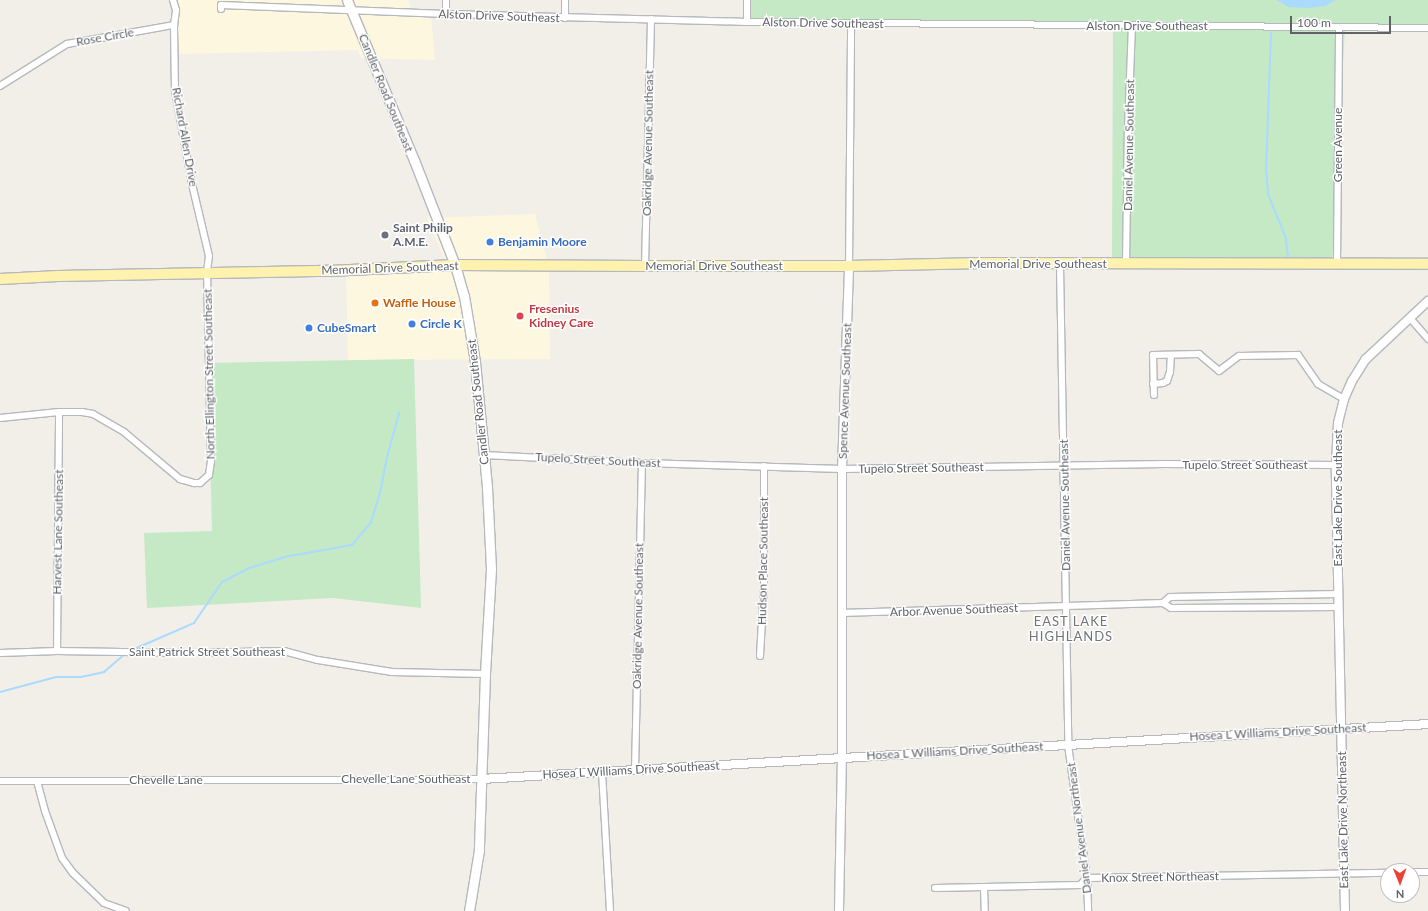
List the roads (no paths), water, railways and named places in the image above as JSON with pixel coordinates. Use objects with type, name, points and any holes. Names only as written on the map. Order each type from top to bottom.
[{"type":"main road","name":"Candler Road Southeast","points":[[347,0],[414,160],[455,265],[464,296],[475,362],[484,455],[491,569],[485,674],[479,850],[469,911]]},
{"type":"main road","name":"Memorial Drive Southeast","points":[[0,279],[207,272],[329,271],[455,265],[848,266],[982,263],[1060,265],[1337,263],[1428,264]]},
{"type":"street","name":"Richard Allen Drive","points":[[173,0],[176,10],[174,25],[176,90],[192,184],[209,256],[207,272]]},
{"type":"street","points":[[446,0],[446,14]]},
{"type":"street","points":[[565,0],[565,18]]},
{"type":"street","points":[[747,0],[747,22]]},
{"type":"street","name":"Alston Drive Southeast","points":[[221,9],[221,5],[565,18],[747,22],[1428,28]]},
{"type":"street","name":"Oakridge Avenue Southeast","points":[[645,266],[651,19]]},
{"type":"street","name":"Spence Avenue Southeast","points":[[839,911],[842,758],[842,469],[848,266],[851,23]]},
{"type":"street","name":"Rose Circle","points":[[0,86],[67,44],[174,25]]},
{"type":"street","name":"Daniel Avenue Southeast","points":[[1126,264],[1128,129],[1132,25]]},
{"type":"street","name":"Green Avenue","points":[[1337,263],[1339,27]]},
{"type":"street","name":"Daniel Avenue Southeast","points":[[1060,265],[1067,607],[1068,744]]},
{"type":"street","name":"North Ellington Street Southeast","points":[[59,412],[82,412],[103,419],[124,432],[172,474],[187,482],[200,483],[209,475],[211,461],[207,272]]},
{"type":"street","name":"East Lake Drive Southeast","points":[[1341,728],[1336,466],[1338,422],[1344,399],[1352,381],[1366,359],[1428,301]]},
{"type":"street","points":[[1410,318],[1428,339]]},
{"type":"street","points":[[1154,395],[1153,355],[1199,354],[1219,371],[1239,356],[1298,355],[1318,384],[1344,399]]},
{"type":"street","points":[[1153,384],[1167,381],[1170,372],[1171,355]]},
{"type":"street","points":[[0,418],[59,412]]},
{"type":"street","name":"Harvest Lane Southeast","points":[[57,651],[59,412]]},
{"type":"street","name":"Tupelo Street Southeast","points":[[484,455],[642,463],[842,469],[1064,465],[1336,466]]},
{"type":"street","name":"Oakridge Avenue Southeast","points":[[635,770],[642,463]]},
{"type":"street","name":"Hudson Place Southeast","points":[[760,656],[764,584],[764,466]]},
{"type":"street","name":"Arbor Avenue Southeast","points":[[1163,603],[1170,597],[1339,594]]},
{"type":"street","name":"Arbor Avenue Southeast","points":[[841,613],[1163,603],[1171,608],[1339,607]]},
{"type":"street","name":"Saint Patrick Street Southeast","points":[[0,653],[57,651],[189,653],[284,651],[318,660],[392,672],[485,674]]},
{"type":"street","name":"Hosea L Williams Drive Southeast","points":[[481,779],[1428,724]]},
{"type":"street","name":"East Lake Drive Northeast","points":[[1341,728],[1346,911]]},
{"type":"street","name":"Daniel Avenue Northeast","points":[[1068,744],[1087,878],[1088,911]]},
{"type":"street","points":[[602,772],[610,911]]},
{"type":"street","name":"Chevelle Lane Southeast","points":[[332,780],[481,779]]},
{"type":"street","name":"Chevelle Lane","points":[[0,781],[332,780]]},
{"type":"street","points":[[37,781],[45,811],[62,858],[72,873],[104,903],[126,911]]},
{"type":"street","name":"Knox Street Northeast","points":[[935,888],[1080,886],[1087,878],[1380,872]]},
{"type":"street","points":[[984,888],[984,911]]},
{"type":"water","points":[[1276,0],[1336,0],[1325,6],[1308,8],[1289,7]]},
{"type":"waterway","points":[[1271,33],[1266,169],[1268,194],[1286,239],[1288,257]]},
{"type":"waterway","points":[[132,650],[194,623],[222,582],[249,568],[284,557],[352,545],[371,522],[380,493],[387,457],[399,413]]},
{"type":"waterway","points":[[0,692],[56,677],[81,677],[104,672],[125,654]]},
{"type":"place","name":"Saint Philip A.M.E.","points":[[385,235]]},
{"type":"place","name":"Benjamin Moore","points":[[490,242]]},
{"type":"place","name":"Waffle House","points":[[375,303]]},
{"type":"place","name":"Fresenius Kidney Care","points":[[520,316]]},
{"type":"place","name":"Circle K","points":[[412,324]]},
{"type":"place","name":"CubeSmart","points":[[309,328]]},
{"type":"district","name":"EAST LAKE HIGHLANDS","points":[[1071,630]]}]
